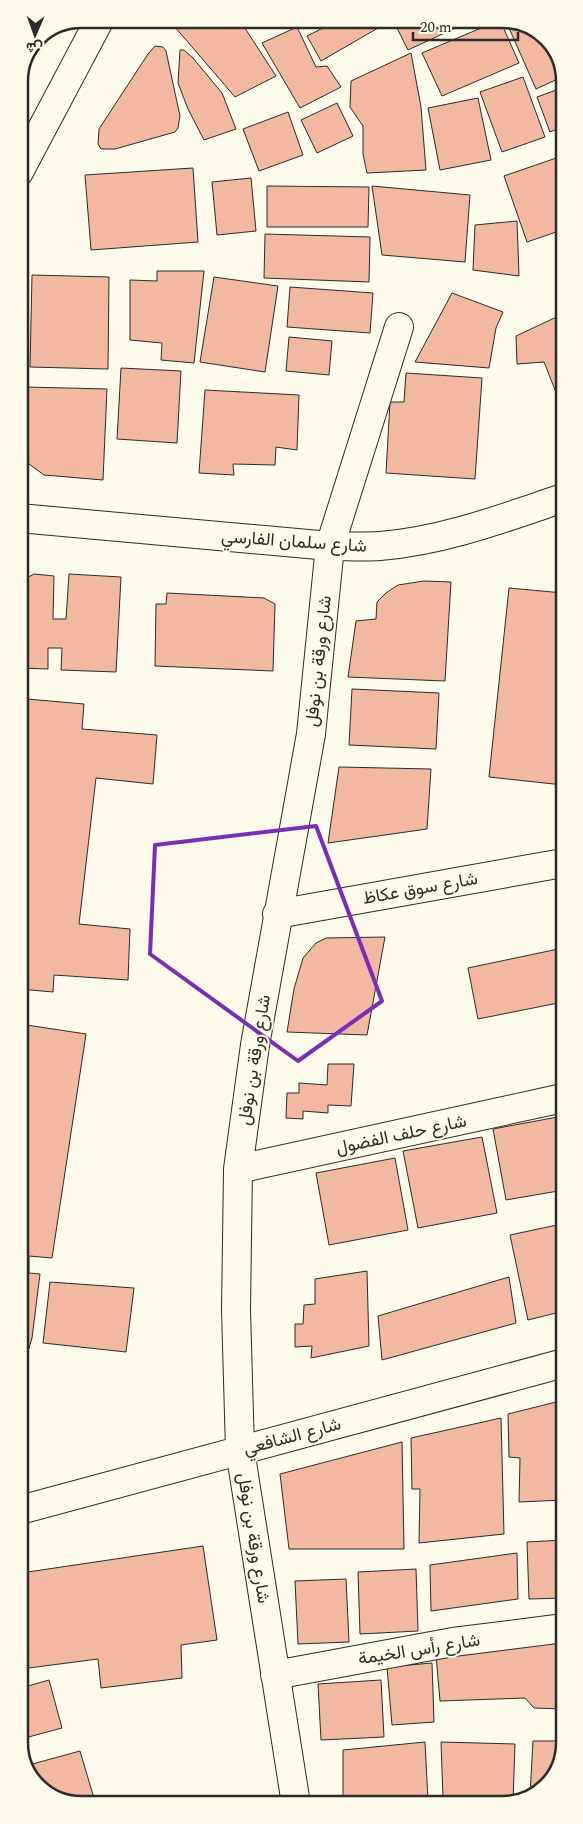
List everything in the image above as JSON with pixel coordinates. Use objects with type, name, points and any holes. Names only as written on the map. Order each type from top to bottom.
[{"type":"main road","points":[[28,155],[95,28]]},
{"type":"main road","name":"شارع ورقة بن نوفل","points":[[295,1796],[240,1450],[236,1310],[238,1169],[255,1045],[311,734],[330,546],[399,327]]},
{"type":"main road","name":"شارع سلمان الفارسي","points":[[28,519],[330,546],[380,546],[422,539],[480,525],[556,500]]},
{"type":"main road","name":"شارع سوق عكاظ","points":[[278,914],[556,864]]},
{"type":"main road","name":"شارع حلف الفضول","points":[[238,1169],[556,1100]]},
{"type":"main road","name":"شارع الشافعي","points":[[28,1508],[124,1484],[240,1450],[556,1365]]},
{"type":"main road","name":"شارع رأس الخيمة","points":[[275,1675],[453,1642],[556,1629]]},
{"type":"highlighted area","points":[[316,826],[382,1001],[298,1061],[150,954],[155,845]]},
{"type":"building","points":[[176,28],[245,28],[276,76],[235,97]]},
{"type":"building","points":[[297,28],[316,67],[327,66],[341,87],[300,108],[262,43]]},
{"type":"building","points":[[323,28],[378,28],[321,61],[307,36]]},
{"type":"building","points":[[397,28],[456,28],[408,50]]},
{"type":"building","points":[[481,28],[504,28],[519,63],[442,96],[422,53]]},
{"type":"building","points":[[509,28],[516,29],[532,36],[547,51],[551,60],[556,80],[536,89]]},
{"type":"building","points":[[155,46],[163,47],[166,51],[180,116],[178,128],[175,132],[115,149],[101,149],[98,144],[99,129]]},
{"type":"building","points":[[180,50],[184,50],[193,58],[222,93],[236,129],[204,140],[188,109],[178,83]]},
{"type":"building","points":[[411,53],[421,107],[426,170],[367,173],[363,154],[363,126],[350,107],[351,81]]},
{"type":"building","points":[[523,77],[545,137],[502,152],[480,92]]},
{"type":"building","points":[[556,90],[556,130],[550,132],[537,97]]},
{"type":"building","points":[[478,98],[491,160],[440,170],[428,108]]},
{"type":"building","points":[[337,103],[353,136],[317,153],[301,120]]},
{"type":"building","points":[[288,112],[303,155],[259,171],[243,129]]},
{"type":"building","points":[[556,158],[556,232],[527,242],[504,176]]},
{"type":"building","points":[[193,168],[198,242],[91,250],[85,175]]},
{"type":"building","points":[[251,178],[256,231],[217,235],[212,182]]},
{"type":"building","points":[[267,186],[369,187],[368,227],[267,227]]},
{"type":"building","points":[[372,186],[470,195],[465,262],[382,255]]},
{"type":"building","points":[[517,221],[519,276],[473,270],[475,225]]},
{"type":"building","points":[[265,234],[370,237],[369,282],[264,278]]},
{"type":"building","points":[[157,271],[204,271],[194,363],[161,360],[162,343],[130,340],[130,280],[157,281]]},
{"type":"building","points":[[32,275],[109,277],[108,369],[30,367]]},
{"type":"building","points":[[214,277],[278,286],[265,372],[200,362]]},
{"type":"building","points":[[290,287],[373,293],[370,333],[287,327]]},
{"type":"building","points":[[452,293],[503,312],[496,328],[489,368],[415,362]]},
{"type":"building","points":[[556,317],[556,392],[544,362],[517,364],[516,336]]},
{"type":"building","points":[[289,337],[332,341],[329,375],[286,371]]},
{"type":"building","points":[[121,368],[181,371],[177,443],[117,439]]},
{"type":"building","points":[[406,373],[482,378],[475,479],[386,473],[390,402],[404,402]]},
{"type":"building","points":[[28,387],[107,389],[103,480],[44,475],[28,463]]},
{"type":"building","points":[[205,390],[299,395],[297,450],[276,447],[275,465],[233,464],[234,475],[199,473]]},
{"type":"building","points":[[34,574],[54,576],[53,619],[66,619],[69,574],[121,577],[116,672],[61,670],[62,648],[48,648],[48,669],[28,668],[28,577]]},
{"type":"building","points":[[424,581],[451,582],[445,681],[348,677],[356,621],[376,619],[377,602],[398,585]]},
{"type":"building","points":[[509,588],[556,592],[556,784],[489,777]]},
{"type":"building","points":[[167,593],[264,598],[275,604],[273,671],[155,666],[156,604],[166,604]]},
{"type":"building","points":[[352,689],[439,693],[436,749],[349,745]]},
{"type":"building","points":[[28,699],[84,704],[82,729],[157,735],[153,784],[96,778],[79,924],[130,929],[128,980],[54,975],[53,992],[28,990]]},
{"type":"building","points":[[339,767],[431,769],[427,829],[328,843]]},
{"type":"building","points":[[385,937],[367,1035],[287,1032],[294,989],[303,958],[316,943],[326,938]]},
{"type":"building","points":[[556,949],[556,1003],[478,1019],[468,968]]},
{"type":"building","points":[[28,1025],[86,1034],[52,1258],[29,1256],[29,1273],[40,1274],[32,1338],[28,1351]]},
{"type":"building","points":[[328,1064],[354,1064],[351,1106],[328,1105],[328,1113],[303,1111],[303,1119],[286,1118],[287,1093],[299,1093],[299,1083],[327,1085]]},
{"type":"building","points":[[556,1117],[556,1191],[506,1200],[493,1129]]},
{"type":"building","points":[[482,1137],[497,1213],[418,1228],[403,1151]]},
{"type":"building","points":[[395,1158],[408,1230],[329,1245],[316,1173]]},
{"type":"building","points":[[556,1225],[556,1313],[528,1320],[510,1235]]},
{"type":"building","points":[[367,1271],[369,1346],[311,1358],[312,1346],[295,1347],[295,1324],[303,1324],[304,1305],[315,1304],[315,1279]]},
{"type":"building","points":[[509,1277],[516,1323],[382,1360],[378,1316]]},
{"type":"building","points":[[50,1282],[134,1288],[126,1352],[43,1343]]},
{"type":"building","points":[[556,1402],[556,1500],[519,1502],[520,1458],[509,1457],[508,1414]]},
{"type":"building","points":[[501,1418],[504,1534],[419,1543],[420,1489],[412,1489],[411,1438]]},
{"type":"building","points":[[402,1442],[404,1549],[289,1549],[280,1474]]},
{"type":"building","points":[[556,1540],[556,1598],[529,1599],[527,1542]]},
{"type":"building","points":[[203,1546],[217,1640],[181,1645],[182,1678],[101,1688],[98,1659],[28,1668],[28,1572]]},
{"type":"building","points":[[517,1553],[518,1599],[431,1611],[430,1565]]},
{"type":"building","points":[[416,1569],[418,1631],[360,1634],[358,1572]]},
{"type":"building","points":[[346,1579],[349,1642],[298,1644],[295,1581]]},
{"type":"building","points":[[556,1641],[556,1709],[534,1708],[525,1698],[440,1701],[436,1655]]},
{"type":"building","points":[[432,1663],[434,1722],[392,1725],[387,1667]]},
{"type":"building","points":[[49,1680],[62,1728],[28,1737],[28,1686]]},
{"type":"building","points":[[381,1680],[384,1737],[321,1740],[318,1684]]},
{"type":"building","points":[[533,1741],[556,1741],[553,1761],[550,1767],[545,1776],[530,1789]]},
{"type":"building","points":[[425,1742],[428,1796],[343,1796],[343,1750]]},
{"type":"building","points":[[441,1742],[515,1744],[513,1795],[443,1796]]},
{"type":"building","points":[[80,1751],[93,1796],[67,1795],[48,1786],[36,1773],[32,1764]]}]
